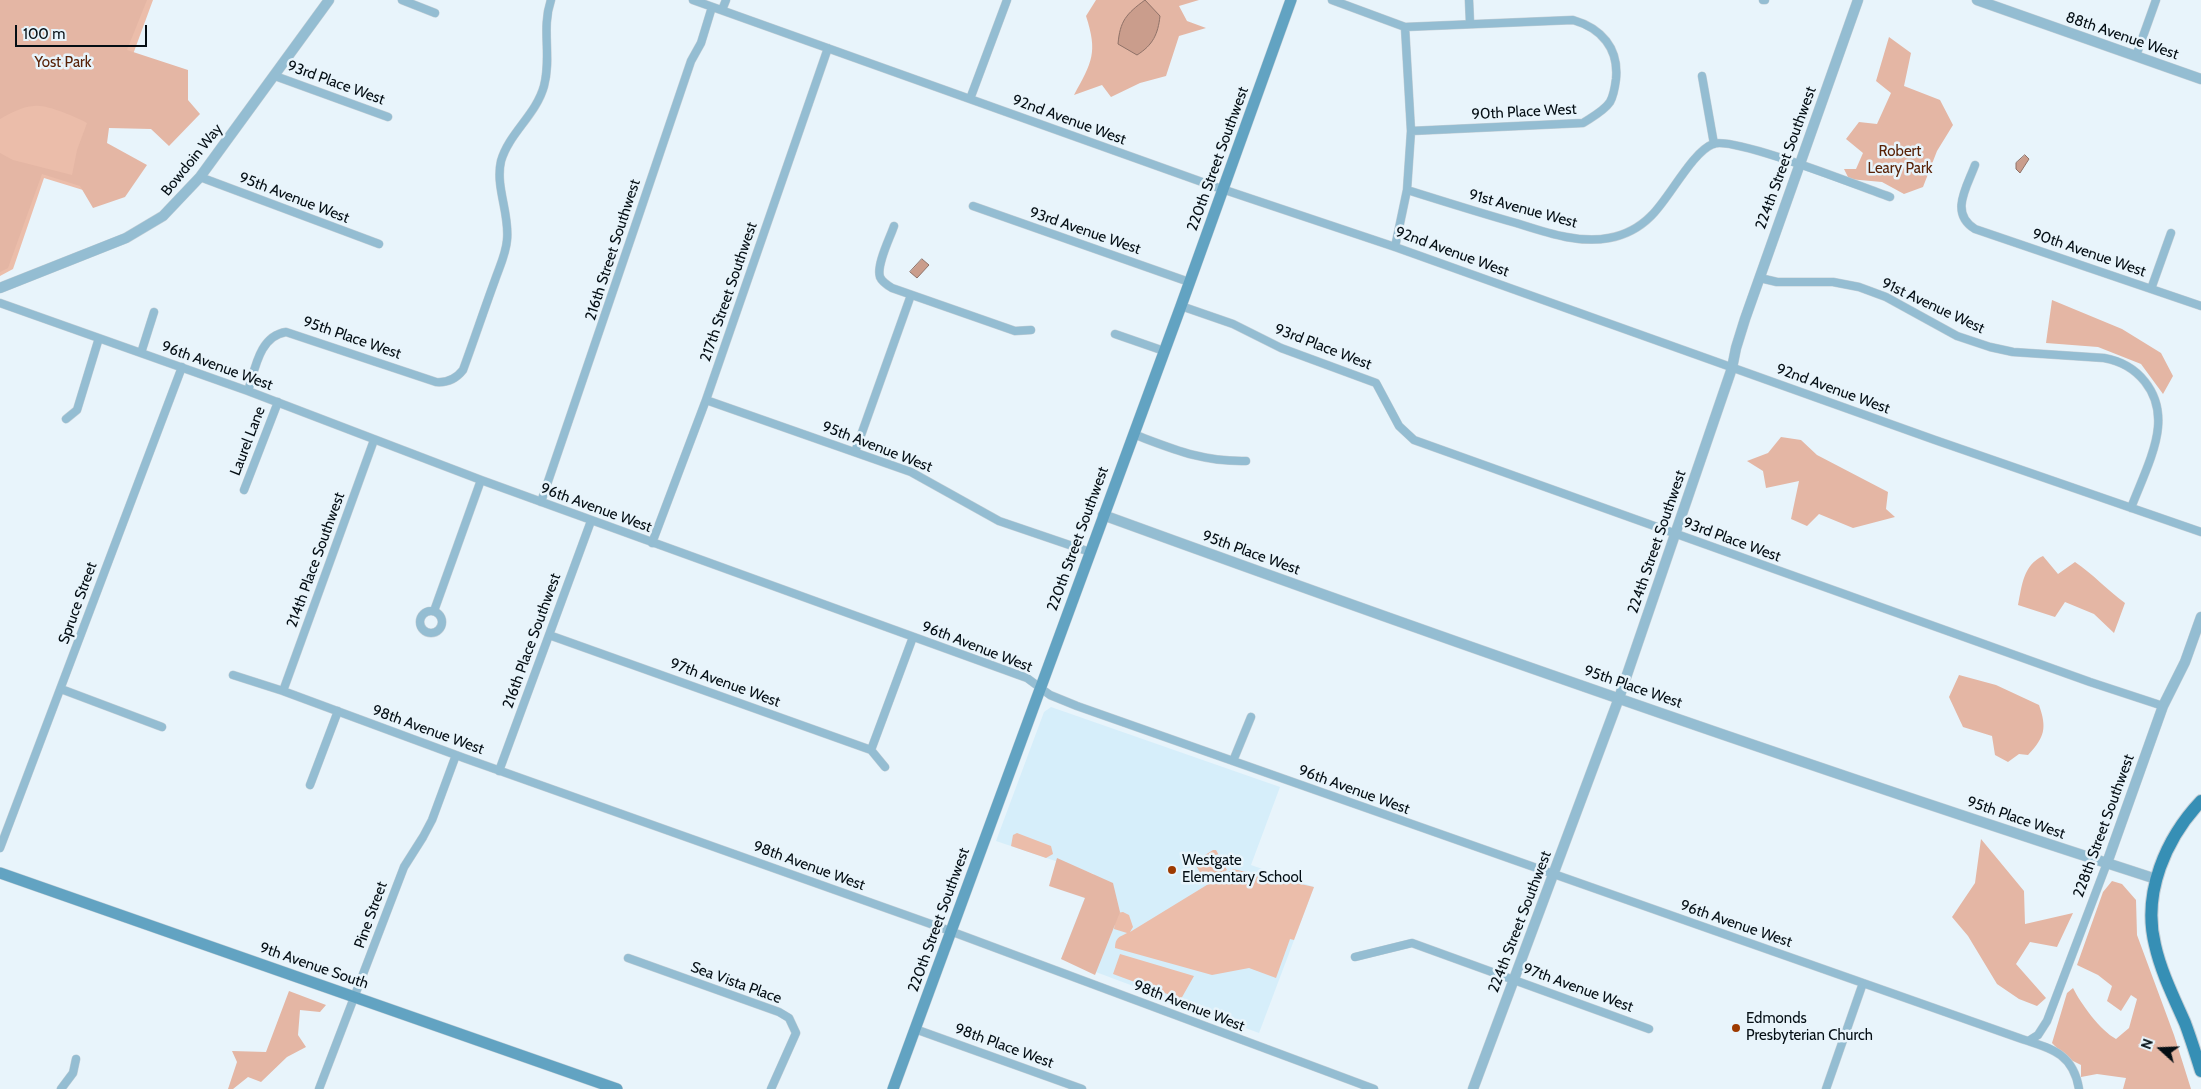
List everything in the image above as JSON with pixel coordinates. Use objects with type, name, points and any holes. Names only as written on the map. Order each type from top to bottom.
[{"type":"main road","name":"220th Street Southwest","points":[[893,1089],[1181,306],[1291,0]]},
{"type":"main road","points":[[2201,801],[2189,813],[2174,836],[2156,879],[2151,918],[2154,943],[2162,970],[2186,1026],[2201,1070]]},
{"type":"main road","name":"9th Avenue South","points":[[0,873],[355,996],[610,1088]]},
{"type":"street","name":"Bowdoin Way","points":[[0,288],[126,238],[164,216],[200,177],[329,0]]},
{"type":"street","points":[[402,0],[435,13]]},
{"type":"street","name":"95th Place West","points":[[248,391],[265,344],[275,335],[286,332],[436,382],[452,380],[463,370],[506,248],[507,232],[501,186],[501,164],[509,143],[537,103],[543,88],[547,70],[546,15],[551,0]]},
{"type":"street","name":"92nd Avenue West","points":[[693,0],[1223,189],[1395,247],[1732,368],[2201,532]]},
{"type":"street","points":[[722,10],[726,0]]},
{"type":"street","points":[[970,99],[1007,0]]},
{"type":"street","points":[[1332,0],[1405,27],[1470,23],[1469,0]]},
{"type":"street","name":"224th Street Southwest","points":[[1472,1089],[1620,698],[1732,368],[1736,348],[1858,0]]},
{"type":"street","name":"88th Avenue West","points":[[1976,0],[2201,80]]},
{"type":"street","points":[[2136,56],[2156,0]]},
{"type":"street","name":"216th Street Southwest","points":[[541,502],[615,291],[624,255],[691,61],[701,43],[712,7]]},
{"type":"street","name":"90th Place West","points":[[1411,131],[1583,123],[1603,110],[1610,101],[1614,91],[1616,75],[1612,48],[1595,29],[1572,20],[1470,23]]},
{"type":"street","points":[[1395,247],[1407,190],[1411,131],[1405,27]]},
{"type":"street","name":"217th Street Southwest","points":[[652,543],[706,400],[828,48]]},
{"type":"street","name":"93rd Place West","points":[[275,76],[388,116]]},
{"type":"street","points":[[1702,76],[1714,144],[1746,147],[1890,197]]},
{"type":"street","name":"91st Avenue West","points":[[1407,190],[1544,232],[1577,239],[1607,239],[1631,232],[1641,226],[1661,205],[1698,155],[1714,144]]},
{"type":"street","name":"90th Avenue West","points":[[1975,165],[1960,207],[1961,214],[1968,224],[1975,229],[2201,306]]},
{"type":"street","name":"95th Avenue West","points":[[200,177],[379,244]]},
{"type":"street","name":"93rd Avenue West","points":[[972,206],[1189,282]]},
{"type":"street","points":[[894,226],[879,268],[883,282],[892,288],[1015,331],[1031,330]]},
{"type":"street","points":[[2151,289],[2171,233]]},
{"type":"street","name":"91st Avenue West","points":[[1760,278],[1777,282],[1832,282],[1859,287],[1886,297],[1957,336],[1990,347],[2014,352],[2089,355],[2112,359],[2140,375],[2150,388],[2157,412],[2158,427],[2155,442],[2131,508]]},
{"type":"street","points":[[855,452],[911,295]]},
{"type":"street","name":"96th Avenue West","points":[[0,303],[248,391],[591,521],[1027,678],[1050,695],[1077,706],[2024,1040],[2030,1040],[2053,1050],[2067,1061],[2076,1075],[2079,1089]]},
{"type":"street","name":"93rd Place West","points":[[1181,306],[1233,324],[1282,348],[1376,383],[1399,426],[1414,440],[2164,706]]},
{"type":"street","points":[[141,353],[154,312]]},
{"type":"street","points":[[1114,334],[1164,351]]},
{"type":"street","points":[[66,419],[77,410],[99,338]]},
{"type":"street","name":"Spruce Street","points":[[0,848],[182,367]]},
{"type":"street","name":"95th Avenue West","points":[[706,400],[924,478],[980,512],[999,521],[1090,552]]},
{"type":"street","name":"Laurel Lane","points":[[244,490],[278,402]]},
{"type":"street","points":[[1133,434],[1197,457],[1223,461],[1246,461]]},
{"type":"street","name":"214th Place Southwest","points":[[283,691],[374,440]]},
{"type":"street","points":[[434,611],[481,480]]},
{"type":"street","name":"95th Place West","points":[[1103,515],[1399,622],[2156,879]]},
{"type":"street","name":"216th Place Southwest","points":[[500,771],[591,521]]},
{"type":"street","name":"228th Street Southwest","points":[[2030,1040],[2038,1035],[2047,1021],[2164,706],[2185,662],[2201,617]]},
{"type":"street","name":"97th Avenue West","points":[[549,635],[871,750]]},
{"type":"street","points":[[885,767],[871,750],[913,637]]},
{"type":"street","name":"98th Avenue West","points":[[233,675],[283,691],[500,771],[951,931],[1374,1089]]},
{"type":"street","points":[[61,689],[162,727]]},
{"type":"street","points":[[310,785],[338,711]]},
{"type":"street","points":[[1233,761],[1251,717]]},
{"type":"street","name":"Pine Street","points":[[319,1089],[404,867],[424,837],[432,820],[456,755]]},
{"type":"street","name":"97th Avenue West","points":[[1355,957],[1412,942],[1649,1029]]},
{"type":"street","name":"Sea Vista Place","points":[[628,958],[778,1012],[789,1018],[796,1032],[772,1089]]},
{"type":"street","points":[[1826,1089],[1863,983]]},
{"type":"street","name":"98th Place West","points":[[915,1029],[1082,1089]]},
{"type":"street","points":[[61,1089],[73,1073],[76,1059]]},
{"type":"shaded area","points":[[1145,0],[1160,16],[1154,38],[1137,55],[1118,44],[1120,29],[1129,14]]},
{"type":"shaded area","points":[[2025,155],[2029,159],[2020,173],[2016,169],[2016,163]]},
{"type":"shaded area","points":[[922,259],[929,265],[917,278],[910,272]]},
{"type":"shaded area","name":"Westgate Elementary School","points":[[1051,707],[1280,787],[1251,865],[1314,887],[1259,1033],[1061,959],[1094,874],[996,841],[1044,712]]},
{"type":"green space","name":"Yost Park","points":[[0,0],[153,0],[83,190],[44,178],[13,269],[0,276]]},
{"type":"green space","name":"Yost Park","points":[[0,0],[147,0],[127,50],[188,70],[188,100],[200,114],[169,146],[151,129],[109,128],[107,143],[147,165],[125,197],[93,208],[80,186],[42,174],[8,268],[0,272],[0,153],[13,160],[72,175],[77,150],[87,123],[61,111],[39,106],[20,109],[0,119]]},
{"type":"green space","points":[[1096,0],[1199,0],[1179,6],[1187,21],[1206,28],[1179,36],[1166,76],[1140,83],[1111,97],[1102,85],[1074,95],[1091,57],[1092,39],[1086,16]]},
{"type":"green space","name":"Robert Leary Park","points":[[1889,37],[1911,53],[1904,86],[1940,100],[1953,125],[1937,151],[1923,187],[1904,194],[1882,182],[1849,179],[1844,169],[1856,169],[1863,153],[1846,139],[1859,122],[1877,124],[1891,93],[1876,81]]},
{"type":"green space","points":[[2052,300],[2122,329],[2161,353],[2173,376],[2163,394],[2141,364],[2098,347],[2046,343]]},
{"type":"green space","points":[[1781,437],[1801,440],[1817,455],[1888,492],[1886,509],[1895,517],[1853,528],[1819,514],[1807,526],[1791,519],[1799,481],[1766,488],[1763,471],[1747,461],[1768,453]]},
{"type":"green space","points":[[2043,556],[2058,574],[2075,562],[2125,603],[2114,633],[2094,614],[2065,602],[2055,617],[2018,605],[2027,570],[2036,560]]},
{"type":"green space","points":[[1959,675],[1996,685],[2039,705],[2044,726],[2043,732],[2038,743],[2028,755],[2019,754],[2008,762],[1995,755],[1992,736],[1963,727],[1949,697]]},
{"type":"green space","points":[[1017,833],[1051,846],[1053,854],[1046,858],[1011,846],[1013,835]]},
{"type":"green space","points":[[1981,839],[2024,891],[2025,924],[2073,913],[2057,947],[2030,942],[2016,964],[2046,998],[2037,1006],[2019,999],[1997,984],[1968,936],[1952,917],[1975,883]]},
{"type":"green space","points":[[1216,850],[1227,870],[1206,883],[1194,862]]},
{"type":"green space","points":[[1057,858],[1113,883],[1120,912],[1095,975],[1061,959],[1085,898],[1049,886]]},
{"type":"green space","points":[[1233,869],[1314,887],[1294,940],[1290,939],[1276,978],[1249,968],[1212,975],[1115,948],[1118,938],[1127,933],[1114,929],[1116,913],[1123,912],[1129,915],[1133,927],[1130,932]]},
{"type":"green space","points":[[2112,881],[2122,884],[2136,900],[2137,935],[2174,1035],[2191,1089],[2123,1089],[2126,1078],[2097,1074],[2081,1077],[2081,1065],[2067,1058],[2052,1043],[2067,993],[2073,988],[2092,1016],[2110,1035],[2116,1039],[2129,1028],[2137,999],[2131,995],[2121,1011],[2107,1001],[2112,986],[2098,975],[2077,965],[2103,892]]},
{"type":"green space","points":[[1120,954],[1194,976],[1181,999],[1113,974]]},
{"type":"green space","points":[[289,991],[326,1005],[320,1012],[300,1010],[298,1035],[306,1047],[287,1057],[261,1082],[248,1077],[233,1089],[228,1089],[237,1062],[232,1051],[266,1052]]},
{"type":"place","name":"Westgate Elementary School","points":[[1172,870]]},
{"type":"place","name":"Edmonds Presbyterian Church","points":[[1736,1028]]}]
